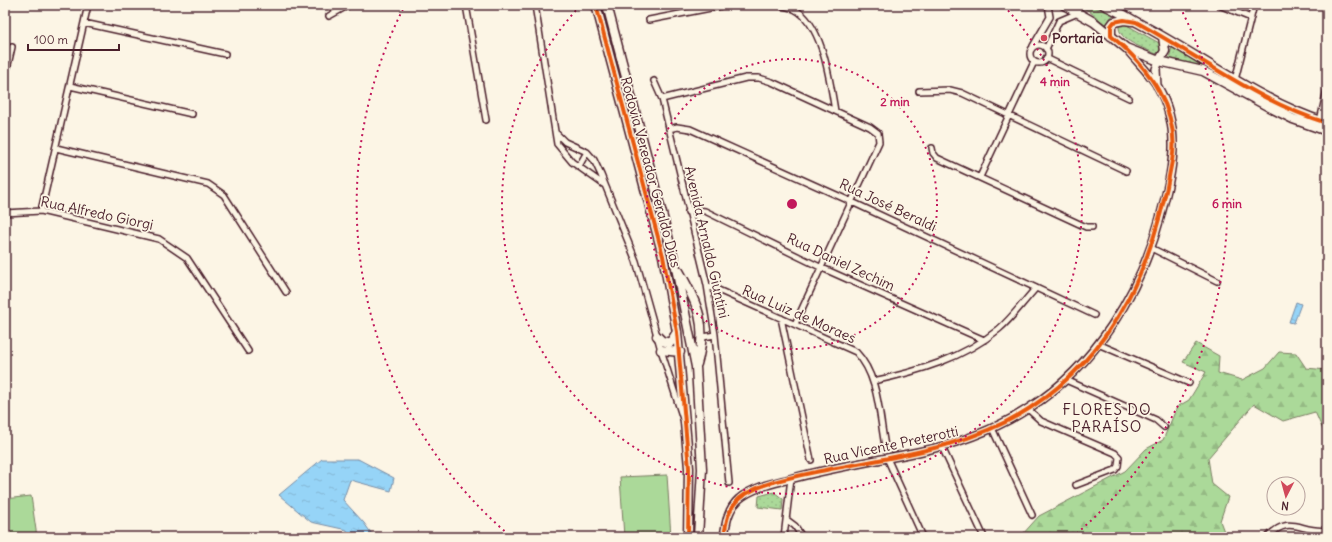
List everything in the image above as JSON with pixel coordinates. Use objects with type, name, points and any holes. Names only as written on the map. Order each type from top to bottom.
[{"type":"main road","name":"Rodovia Vereador Geraldo Dias","points":[[596,5],[662,256],[678,332],[689,468],[688,537]]},
{"type":"main road","name":"Rodovia Vereador Geraldo Dias","points":[[607,5],[675,263],[696,367],[700,413],[702,469],[698,537]]},
{"type":"main road","points":[[1064,5],[1079,13],[1126,48],[1158,61],[1203,71],[1268,107],[1293,119],[1327,131]]},
{"type":"main road","points":[[1104,5],[1117,10],[1272,101],[1323,122]]},
{"type":"main road","points":[[1111,36],[1111,26],[1114,22],[1124,20],[1136,22]]},
{"type":"main road","points":[[1158,61],[1165,51],[1163,37]]},
{"type":"main road","points":[[675,263],[706,320],[696,367]]},
{"type":"main road","points":[[657,336],[662,341],[670,343],[678,332]]},
{"type":"main road","points":[[661,350],[680,352]]},
{"type":"main road","points":[[681,372],[686,375],[697,376]]},
{"type":"main road","points":[[683,398],[693,400],[696,403],[700,413]]},
{"type":"street","points":[[41,211],[88,5]]},
{"type":"street","points":[[329,16],[349,5]]},
{"type":"street","points":[[466,5],[486,120]]},
{"type":"street","points":[[535,5],[557,134],[557,144],[566,156],[603,184]]},
{"type":"street","points":[[649,20],[726,5]]},
{"type":"street","points":[[779,5],[794,9],[806,18],[814,29],[829,75],[835,111]]},
{"type":"street","points":[[1034,62],[1030,54],[1050,17],[1048,5]]},
{"type":"street","points":[[1220,5],[1250,18]]},
{"type":"street","points":[[1235,80],[1254,5]]},
{"type":"street","points":[[1046,58],[1046,49],[1059,21],[1079,13]]},
{"type":"street","points":[[1050,17],[1059,21]]},
{"type":"street","points":[[84,23],[225,54]]},
{"type":"street","points":[[1033,46],[1042,45],[1046,49]]},
{"type":"street","points":[[5,78],[12,47]]},
{"type":"street","name":"Rua Vicente Preterotti","points":[[724,537],[730,510],[741,497],[769,484],[791,478],[942,447],[970,438],[1028,409],[1066,380],[1098,344],[1124,306],[1142,273],[1151,248],[1168,188],[1174,153],[1172,125],[1168,111],[1157,86],[1126,48]]},
{"type":"street","points":[[1034,62],[1041,62],[1046,58]]},
{"type":"street","points":[[1046,58],[1129,98]]},
{"type":"street","name":"Rua Vicente Preterotti","points":[[1157,86],[1156,70],[1158,61]]},
{"type":"street","points":[[980,177],[1034,62]]},
{"type":"street","points":[[662,99],[746,78],[759,78],[772,82],[870,127],[878,133],[879,142],[795,324]]},
{"type":"street","name":"Avenida Arnaldo Giuntini","points":[[654,81],[662,99],[688,212],[707,285],[706,320],[715,335],[729,483]]},
{"type":"street","points":[[70,86],[192,114]]},
{"type":"street","points":[[1323,122],[1327,89]]},
{"type":"street","points":[[919,91],[950,90],[962,94],[1126,171]]},
{"type":"street","name":"Rua José Beraldi","points":[[669,129],[678,127],[690,130],[852,202],[1094,315]]},
{"type":"street","points":[[557,134],[565,142],[587,152],[594,160],[636,261],[678,409],[686,428]]},
{"type":"street","points":[[56,148],[208,184],[224,195],[286,292]]},
{"type":"street","points":[[932,148],[933,154],[937,158],[1086,227],[1092,227]]},
{"type":"street","points":[[579,166],[587,152]]},
{"type":"street","name":"Rua Daniel Zechim","points":[[688,212],[697,210],[705,211],[820,267],[984,340]]},
{"type":"street","name":"Rua Alfredo Giorgi","points":[[5,213],[41,211],[160,238],[187,258],[248,351]]},
{"type":"street","points":[[1151,248],[1217,282]]},
{"type":"street","name":"Rua Luiz de Moraes","points":[[707,285],[856,352],[865,361],[873,381],[885,446]]},
{"type":"street","points":[[873,381],[908,374],[930,366],[984,340],[1000,328],[1036,288]]},
{"type":"street","points":[[781,318],[811,460]]},
{"type":"street","points":[[703,337],[715,335]]},
{"type":"street","points":[[1098,344],[1188,383]]},
{"type":"street","points":[[1066,380],[1156,420],[1164,427]]},
{"type":"street","points":[[1028,409],[1041,421],[1115,453],[1118,457],[1118,466],[1115,470],[1076,485]]},
{"type":"street","points":[[992,428],[1032,515]]},
{"type":"street","points":[[942,447],[984,537]]},
{"type":"street","points":[[887,458],[923,537]]},
{"type":"street","points":[[784,537],[791,478]]},
{"type":"street","points":[[787,520],[795,526],[802,537]]},
{"type":"street","points":[[1268,537],[1279,527],[1287,524],[1313,530],[1327,530]]},
{"type":"green space","points":[[1078,5],[1089,5],[1115,14],[1110,18],[1106,25],[1089,11]]},
{"type":"green space","points":[[1123,23],[1161,44],[1160,50],[1156,54],[1127,40],[1120,31],[1119,25]]},
{"type":"green space","points":[[1172,47],[1205,67],[1169,58]]},
{"type":"green space","points":[[1196,343],[1219,356],[1218,373],[1242,380],[1265,368],[1279,352],[1296,353],[1306,368],[1327,370],[1327,439],[1315,412],[1283,421],[1254,404],[1208,458],[1212,484],[1228,497],[1220,521],[1226,537],[1015,537],[1022,535],[1039,516],[1125,471],[1146,449],[1163,440],[1177,407],[1189,400],[1206,372],[1183,362]]},
{"type":"green space","points":[[667,475],[671,537],[624,537],[620,477]]},
{"type":"green space","points":[[774,492],[783,499],[782,510],[758,507],[759,496]]},
{"type":"green space","points":[[31,496],[37,537],[5,537],[5,499]]},
{"type":"water","points":[[1296,302],[1301,304],[1294,323],[1289,322]]},
{"type":"water","points":[[322,459],[358,459],[394,478],[391,491],[350,480],[343,500],[364,523],[374,537],[348,537],[347,530],[311,522],[279,495]]},
{"type":"cycle path","points":[[596,5],[663,256],[677,332],[689,468],[688,537]]},
{"type":"cycle path","points":[[724,537],[727,521],[733,506],[740,498],[759,487],[796,476],[933,448],[959,441],[1007,421],[1030,408],[1060,385],[1086,359],[1109,331],[1143,268],[1155,233],[1165,198],[1172,161],[1173,143],[1171,125],[1166,107],[1159,91],[1137,61],[1111,36],[1111,26],[1114,22],[1124,20],[1136,22],[1253,91],[1302,114],[1327,123]]},
{"type":"place","name":"Portaria","points":[[1044,38]]},
{"type":"district","name":"FLORES DO PARAÍSO","points":[[1107,418]]}]
